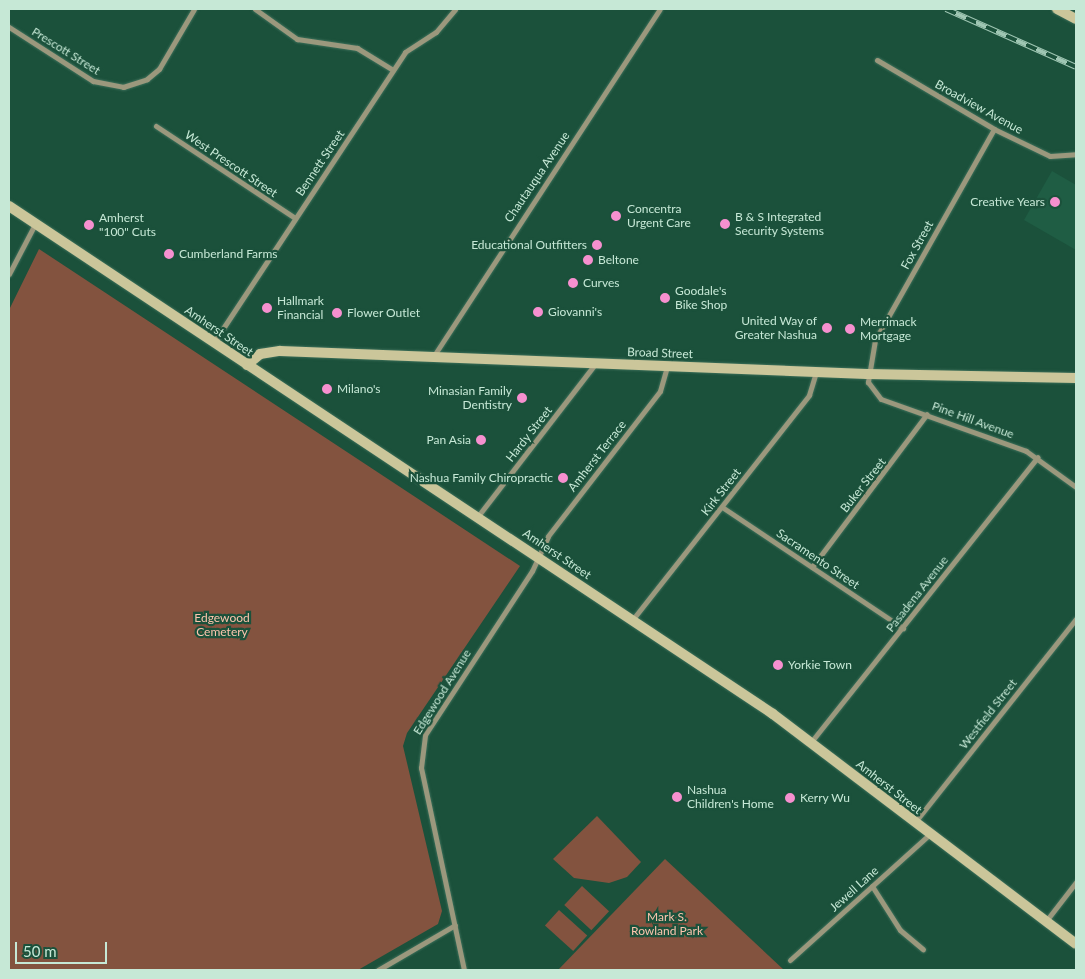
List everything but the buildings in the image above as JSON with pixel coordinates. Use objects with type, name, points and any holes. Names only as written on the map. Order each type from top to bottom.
[{"type":"main road","points":[[1058,9],[1076,19]]},
{"type":"main road","name":"Amherst Street","points":[[9,206],[633,619],[811,742],[1076,944]]},
{"type":"main road","name":"Broad Street","points":[[247,365],[271,351],[867,374],[1076,378]]},
{"type":"street","name":"Prescott Street","points":[[9,27],[92,81],[123,87],[147,79],[158,69],[194,9]]},
{"type":"street","points":[[255,9],[297,39],[357,48],[393,70]]},
{"type":"street","name":"Bennett Street","points":[[214,343],[411,45],[436,32],[455,9]]},
{"type":"street","name":"Chautauqua Avenue","points":[[433,357],[660,9]]},
{"type":"street","name":"Broadview Avenue","points":[[877,60],[994,129],[1050,156],[1076,154]]},
{"type":"street","name":"West Prescott Street","points":[[156,126],[295,218]]},
{"type":"street","name":"Fox Street","points":[[867,374],[875,340],[994,129]]},
{"type":"street","points":[[9,274],[35,224]]},
{"type":"street","name":"Hardy Street","points":[[478,516],[596,364]]},
{"type":"street","name":"Amherst Terrace","points":[[538,557],[548,536],[655,398],[667,366]]},
{"type":"street","name":"Kirk Street","points":[[633,619],[809,395],[816,372]]},
{"type":"street","name":"Pine Hill Avenue","points":[[867,374],[878,397],[1038,457],[1076,487]]},
{"type":"street","name":"Buker Street","points":[[812,567],[927,414]]},
{"type":"street","name":"Pasadena Avenue","points":[[811,742],[1038,457]]},
{"type":"street","name":"Sacramento Street","points":[[722,506],[903,628]]},
{"type":"street","name":"Edgewood Avenue","points":[[464,970],[456,924],[423,781],[421,745],[538,557]]},
{"type":"street","name":"Westfield Street","points":[[915,822],[1076,619]]},
{"type":"street","name":"Jewell Lane","points":[[790,960],[931,834]]},
{"type":"street","points":[[1046,920],[1076,882]]},
{"type":"street","points":[[872,886],[900,930],[923,949]]},
{"type":"street","points":[[378,970],[456,924]]},
{"type":"shaded area","name":"Creative Years","points":[[1052,171],[1076,185],[1076,250],[1024,220]]},
{"type":"green space","name":"Edgewood Cemetery","points":[[39,249],[520,566],[407,733],[403,746],[442,911],[438,924],[358,970],[9,970],[9,310]]},
{"type":"green space","points":[[597,816],[641,862],[627,877],[609,883],[574,878],[553,859]]},
{"type":"green space","name":"Mark S. Rowland Park","points":[[665,859],[784,970],[558,970]]},
{"type":"green space","points":[[582,886],[609,911],[591,930],[564,905]]},
{"type":"green space","points":[[559,910],[587,935],[573,951],[545,926]]},
{"type":"railway","points":[[946,9],[1076,67]]},
{"type":"place","name":"Creative Years","points":[[1055,202]]},
{"type":"place","name":"Concentra Urgent Care","points":[[616,216]]},
{"type":"place","name":"B & S Integrated Security Systems","points":[[725,224]]},
{"type":"place","name":"Amherst \"100\" Cuts","points":[[89,225]]},
{"type":"place","name":"Educational Outfitters","points":[[597,245]]},
{"type":"place","name":"Cumberland Farms","points":[[169,254]]},
{"type":"place","name":"Beltone","points":[[588,260]]},
{"type":"place","name":"Curves","points":[[573,283]]},
{"type":"place","name":"Goodale's Bike Shop","points":[[665,298]]},
{"type":"place","name":"Hallmark Financial","points":[[267,308]]},
{"type":"place","name":"Giovanni's","points":[[538,312]]},
{"type":"place","name":"Flower Outlet","points":[[337,313]]},
{"type":"place","name":"United Way of Greater Nashua","points":[[827,328]]},
{"type":"place","name":"Merrimack Mortgage","points":[[850,329]]},
{"type":"place","name":"Milano's","points":[[327,389]]},
{"type":"place","name":"Minasian Family Dentistry","points":[[522,398]]},
{"type":"place","name":"Pan Asia","points":[[481,440]]},
{"type":"place","name":"Nashua Family Chiropractic","points":[[563,478]]},
{"type":"place","name":"Yorkie Town","points":[[778,665]]},
{"type":"place","name":"Nashua Children's Home","points":[[677,797]]},
{"type":"place","name":"Kerry Wu","points":[[790,798]]}]
